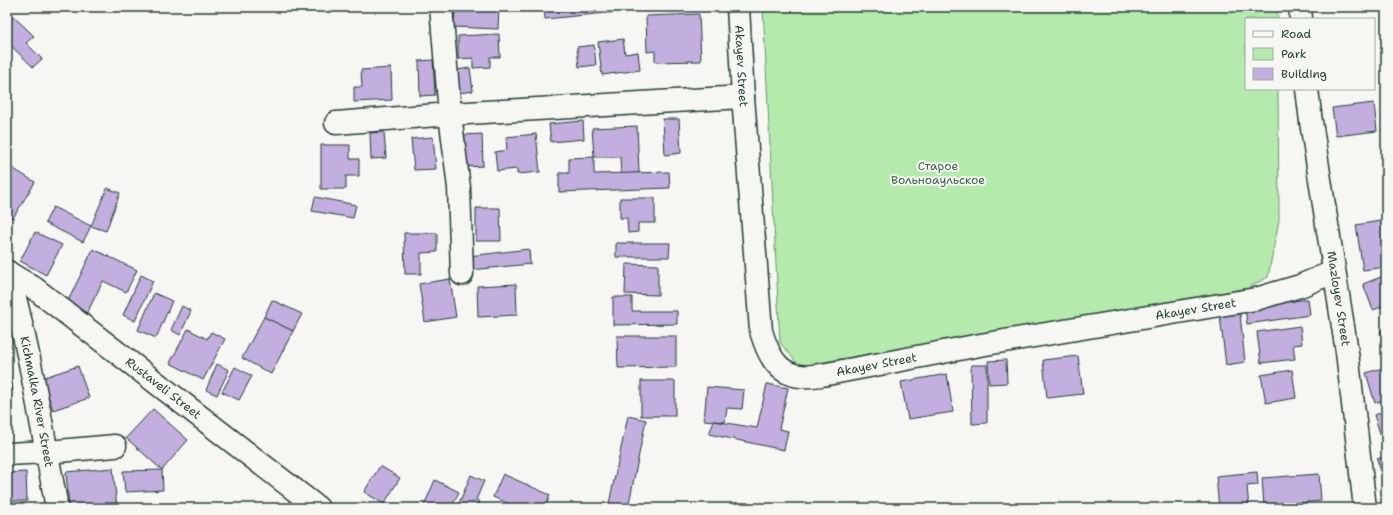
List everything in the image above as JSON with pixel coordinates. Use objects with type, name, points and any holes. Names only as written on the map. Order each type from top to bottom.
[{"type":"street","points":[[441,7],[450,114],[459,188],[462,274]]},
{"type":"street","name":"Akayev Street","points":[[738,7],[743,97],[761,331],[768,352],[774,362],[785,373],[799,376],[822,375],[980,345],[1256,299],[1300,286],[1334,272]]},
{"type":"street","points":[[1300,7],[1301,18]]},
{"type":"street","name":"Mazloyev Street","points":[[1307,90],[1347,352],[1365,508]]},
{"type":"street","points":[[336,123],[450,114],[743,97]]},
{"type":"street","name":"Kichmalka River Street","points":[[8,272],[25,342],[57,508]]},
{"type":"street","name":"Rustaveli Street","points":[[8,272],[34,288],[318,508]]},
{"type":"street","points":[[7,454],[115,446]]},
{"type":"green space","name":"Старое Вольноаульское","points":[[763,7],[1277,7],[1278,18],[1245,18],[1245,90],[1278,90],[1279,220],[1268,277],[1248,288],[800,366],[780,343]]},
{"type":"building","points":[[455,7],[499,7],[498,29],[454,27]]},
{"type":"building","points":[[544,7],[616,7],[616,12],[545,19]]},
{"type":"building","points":[[699,14],[701,61],[655,62],[655,51],[647,52],[646,16]]},
{"type":"building","points":[[13,16],[34,36],[26,43],[42,59],[33,67],[7,42],[7,22]]},
{"type":"building","points":[[499,34],[500,57],[490,57],[490,67],[473,68],[473,58],[458,59],[458,36]]},
{"type":"building","points":[[623,39],[625,54],[638,52],[640,70],[602,75],[598,42]]},
{"type":"building","points":[[594,45],[596,65],[579,67],[577,47]]},
{"type":"building","points":[[433,60],[435,95],[420,96],[419,61]]},
{"type":"building","points":[[391,68],[392,100],[354,102],[354,87],[362,87],[361,70]]},
{"type":"building","points":[[470,68],[473,91],[459,93],[456,70]]},
{"type":"building","points":[[1374,103],[1377,131],[1336,136],[1332,108]]},
{"type":"building","points":[[663,119],[679,119],[681,153],[665,155]]},
{"type":"building","points":[[583,121],[584,139],[551,142],[549,124]]},
{"type":"building","points":[[637,126],[639,173],[621,174],[620,157],[594,157],[592,128]]},
{"type":"building","points":[[384,132],[386,158],[371,159],[370,133]]},
{"type":"building","points":[[482,134],[483,166],[464,167],[463,135]]},
{"type":"building","points":[[536,134],[540,172],[517,174],[517,169],[497,171],[495,152],[507,150],[506,137]]},
{"type":"building","points":[[433,137],[436,169],[414,170],[411,139]]},
{"type":"building","points":[[321,145],[350,145],[350,159],[359,159],[359,176],[346,176],[346,189],[321,189]]},
{"type":"building","points":[[594,157],[594,174],[669,172],[670,188],[559,192],[559,173],[569,173],[569,158]]},
{"type":"building","points":[[7,165],[35,182],[13,218],[7,215]]},
{"type":"building","points":[[107,188],[120,193],[106,231],[91,226]]},
{"type":"building","points":[[315,197],[356,205],[353,218],[312,211]]},
{"type":"building","points":[[620,198],[655,198],[655,223],[638,223],[638,232],[628,233],[627,218],[620,218]]},
{"type":"building","points":[[53,207],[91,226],[83,242],[45,223]]},
{"type":"building","points":[[476,208],[500,208],[501,241],[476,241]]},
{"type":"building","points":[[1386,220],[1386,267],[1363,270],[1356,225]]},
{"type":"building","points":[[35,232],[62,245],[46,275],[20,261]]},
{"type":"building","points":[[404,233],[437,233],[437,252],[421,253],[421,274],[405,274]]},
{"type":"building","points":[[616,243],[670,243],[669,257],[616,257]]},
{"type":"building","points":[[93,249],[137,270],[126,292],[103,281],[87,313],[67,303]]},
{"type":"building","points":[[529,249],[530,264],[471,270],[469,256]]},
{"type":"building","points":[[626,264],[658,265],[658,295],[625,294]]},
{"type":"building","points":[[141,275],[153,281],[135,321],[123,315]]},
{"type":"building","points":[[1386,275],[1386,312],[1384,306],[1373,310],[1363,284]]},
{"type":"building","points":[[450,279],[456,317],[425,322],[419,284]]},
{"type":"building","points":[[516,284],[517,315],[478,317],[477,286]]},
{"type":"building","points":[[154,293],[172,301],[156,338],[138,330]]},
{"type":"building","points":[[613,297],[632,297],[632,311],[677,311],[677,324],[613,325]]},
{"type":"building","points":[[1308,299],[1310,315],[1247,324],[1245,308]]},
{"type":"building","points":[[272,300],[302,314],[293,331],[264,317]]},
{"type":"building","points":[[182,306],[191,311],[180,335],[171,330]]},
{"type":"building","points":[[1240,314],[1245,362],[1226,365],[1220,316]]},
{"type":"building","points":[[264,317],[293,331],[271,374],[242,358]]},
{"type":"building","points":[[1300,326],[1302,344],[1293,345],[1295,359],[1261,363],[1257,332]]},
{"type":"building","points":[[1386,328],[1386,349],[1380,331]]},
{"type":"building","points":[[188,329],[207,339],[211,332],[225,339],[203,380],[170,363]]},
{"type":"building","points":[[617,336],[676,336],[676,367],[618,368]]},
{"type":"building","points":[[1078,356],[1083,394],[1047,398],[1043,360]]},
{"type":"building","points":[[1006,360],[1007,383],[989,384],[988,361]]},
{"type":"building","points":[[217,364],[229,370],[217,395],[206,390]]},
{"type":"building","points":[[971,365],[987,365],[987,423],[972,424]]},
{"type":"building","points":[[78,366],[89,398],[53,410],[42,378]]},
{"type":"building","points":[[235,367],[252,376],[239,400],[222,392]]},
{"type":"building","points":[[1386,367],[1386,399],[1375,403],[1366,373]]},
{"type":"building","points":[[1292,370],[1296,398],[1266,403],[1261,375]]},
{"type":"building","points":[[947,374],[953,412],[908,419],[901,382]]},
{"type":"building","points":[[10,375],[13,390],[7,392],[7,376]]},
{"type":"building","points":[[641,381],[675,381],[675,416],[641,416]]},
{"type":"building","points":[[767,384],[788,388],[779,429],[788,431],[784,450],[709,434],[714,421],[757,428]]},
{"type":"building","points":[[707,387],[744,390],[742,409],[727,408],[725,422],[704,420]]},
{"type":"building","points":[[7,409],[10,429],[7,429]]},
{"type":"building","points":[[153,409],[188,440],[162,470],[126,438]]},
{"type":"building","points":[[1386,411],[1386,434],[1381,436],[1374,415]]},
{"type":"building","points":[[628,416],[646,420],[628,508],[608,508]]},
{"type":"building","points":[[1386,456],[1386,488],[1377,459]]},
{"type":"building","points":[[380,466],[400,478],[384,504],[364,492]]},
{"type":"building","points":[[113,468],[117,508],[69,508],[66,472]]},
{"type":"building","points":[[162,470],[163,490],[125,492],[123,471]]},
{"type":"building","points":[[26,472],[27,501],[7,501],[7,473]]},
{"type":"building","points":[[1257,472],[1258,485],[1247,486],[1249,508],[1219,508],[1216,476]]},
{"type":"building","points":[[503,474],[550,495],[545,508],[519,508],[493,497]]},
{"type":"building","points":[[1319,474],[1321,501],[1264,506],[1262,478]]},
{"type":"building","points":[[471,475],[484,481],[476,500],[480,502],[478,508],[457,508]]},
{"type":"building","points":[[435,480],[459,492],[451,508],[423,508]]}]
